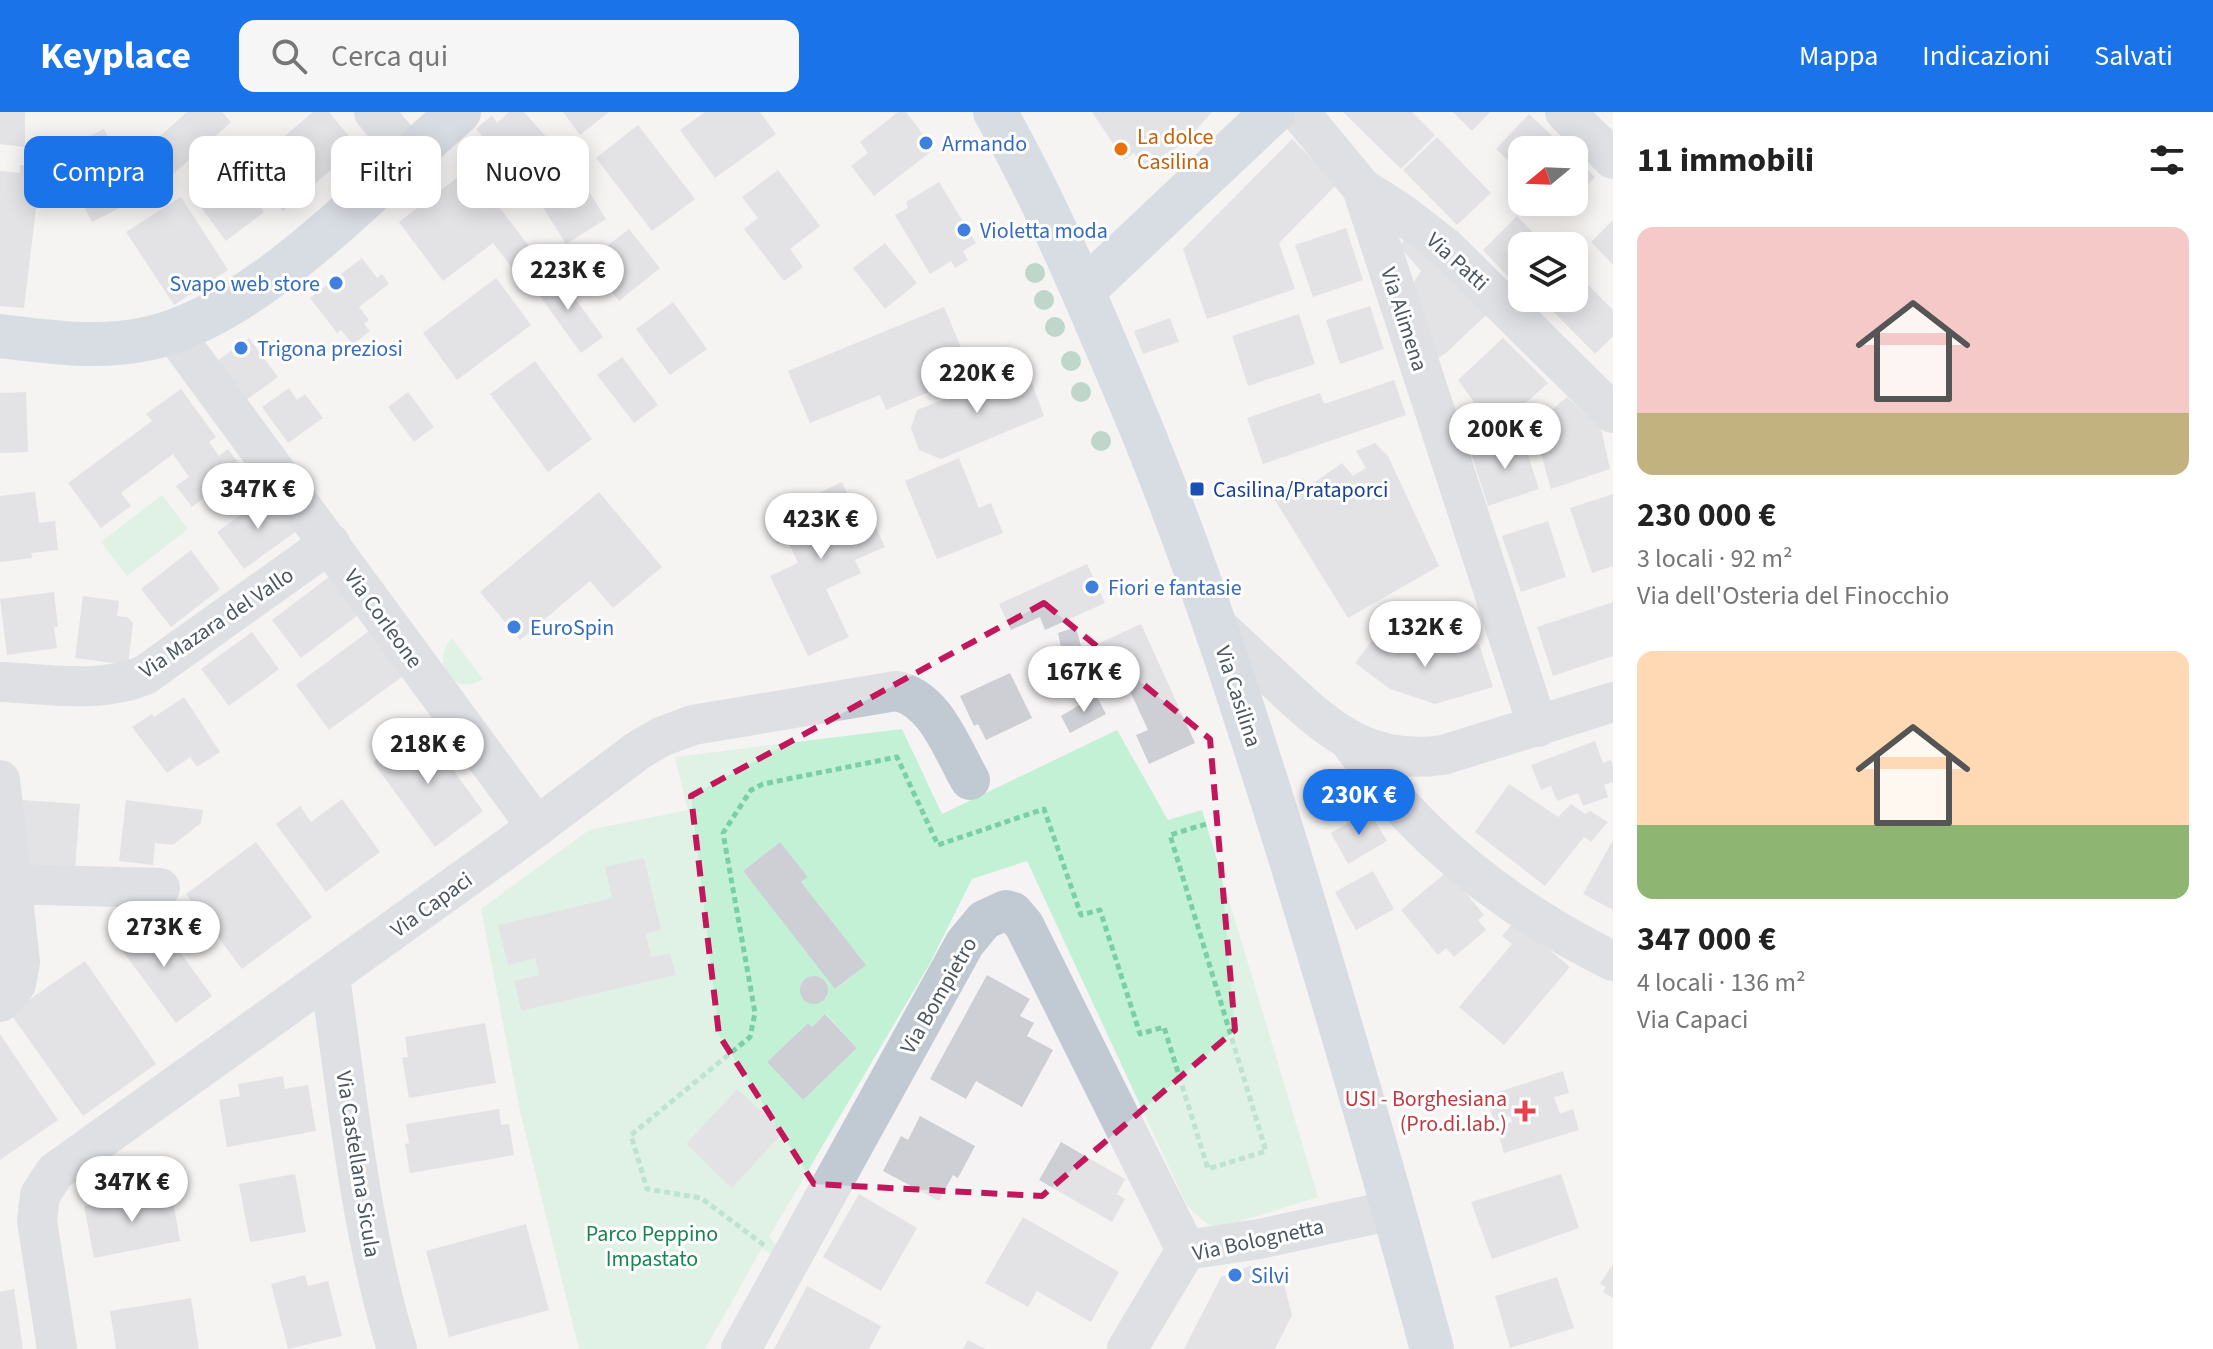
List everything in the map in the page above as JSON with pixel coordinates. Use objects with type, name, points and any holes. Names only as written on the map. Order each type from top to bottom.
[{"type":"main road","points":[[432,136],[459,112]]},
{"type":"main road","name":"Via Casilina","points":[[995,112],[1034,185],[1083,291],[1150,450],[1216,625],[1334,1001],[1432,1349]]},
{"type":"main road","points":[[1083,291],[1273,112]]},
{"type":"main road","points":[[0,336],[70,343],[109,343],[136,341],[173,332],[218,310],[276,272],[353,208]]},
{"type":"street","points":[[374,112],[394,136]]},
{"type":"street","name":"Via Alimena","points":[[1299,112],[1362,188],[1538,727]]},
{"type":"street","points":[[1565,112],[1613,159]]},
{"type":"street","name":"Via Patti","points":[[1362,188],[1430,234],[1459,259],[1613,413]]},
{"type":"street","name":"Via Corleone","points":[[173,332],[537,827]]},
{"type":"street","name":"Via Mazara del Vallo","points":[[0,682],[96,687],[135,679],[159,666],[330,543]]},
{"type":"street","points":[[1216,625],[1322,723],[1350,741],[1386,754],[1426,757],[1468,749],[1613,702]]},
{"type":"street","name":"Via Capaci","points":[[57,1349],[38,1231],[40,1195],[51,1177],[71,1159],[537,827],[621,762],[672,732],[705,722],[882,691],[902,692],[923,703],[970,780]]},
{"type":"street","points":[[1350,741],[1380,782],[1444,848],[1525,911],[1613,961]]},
{"type":"street","points":[[0,780],[6,884],[19,973],[16,984],[0,1002]]},
{"type":"street","points":[[6,884],[160,888]]},
{"type":"street","name":"Via Bompietro","points":[[741,1349],[965,943],[984,920],[1006,910],[1013,912],[1024,925],[1186,1250]]},
{"type":"street","name":"Via Castellana Sicula","points":[[330,977],[366,1219],[397,1349]]},
{"type":"street","name":"Via Bolognetta","points":[[1127,1349],[1186,1250],[1259,1239],[1393,1210]]},
{"type":"highlighted area","points":[[1044,603],[1210,739],[1235,1030],[1042,1196],[814,1184],[719,1035],[691,796]]},
{"type":"green space","points":[[162,495],[188,529],[127,576],[101,542]]},
{"type":"green space","points":[[452,638],[483,679],[463,684],[448,675],[443,658]]},
{"type":"green space","name":"Parco Peppino Impastato","points":[[902,729],[942,814],[1117,730],[1168,820],[1202,810],[1318,1197],[1218,1228],[1205,1222],[1187,1206],[1027,861],[972,879],[930,963],[769,1237],[777,1246],[772,1255],[762,1248],[705,1349],[579,1349],[520,1111],[481,909],[589,830],[688,810],[675,757]],"holes":[[[780,842],[808,877],[801,882],[865,965],[836,989],[743,871]],[[612,898],[661,930],[646,934],[651,957],[670,953],[675,975],[521,1011],[514,981],[539,975],[535,958],[508,964],[499,925]],[[811,976],[821,977],[827,984],[827,997],[820,1003],[807,1002],[801,995],[803,982]],[[826,1014],[857,1048],[803,1100],[767,1062],[808,1023],[812,1027]],[[737,1089],[784,1133],[732,1187],[686,1144]]]},
{"type":"building","points":[[0,112],[25,112],[24,147],[0,144]]},
{"type":"building","points":[[187,112],[222,112],[231,122],[215,136],[189,136],[189,160],[173,174],[173,136],[160,136]]},
{"type":"building","points":[[313,112],[329,112],[349,136],[331,136],[331,170],[315,184],[315,136],[285,136]]},
{"type":"building","points":[[509,112],[524,112],[545,136],[482,136],[476,129],[492,115],[497,123]]},
{"type":"building","points":[[563,112],[609,112],[580,135]]},
{"type":"building","points":[[705,112],[760,112],[776,134],[715,178],[680,130]]},
{"type":"building","points":[[898,112],[906,112],[934,149],[874,196],[851,166],[868,153],[860,142]]},
{"type":"building","points":[[1092,112],[1212,112],[1185,142],[1143,168],[1134,153],[1124,160]]},
{"type":"building","points":[[1343,112],[1412,112],[1435,135],[1401,169]]},
{"type":"building","points":[[1453,112],[1490,112],[1472,131]]},
{"type":"building","points":[[1529,114],[1552,136],[1508,136]]},
{"type":"building","points":[[638,125],[695,199],[652,231],[596,158]]},
{"type":"building","points":[[104,129],[108,136],[90,136]]},
{"type":"building","points":[[1508,136],[1508,160],[1496,149]]},
{"type":"building","points":[[1437,137],[1491,193],[1457,225],[1403,170]]},
{"type":"building","points":[[1292,139],[1337,184],[1279,243],[1295,289],[1207,319],[1183,249]]},
{"type":"building","points":[[20,165],[24,165],[24,208],[36,208],[24,308],[0,306],[0,171],[20,173]]},
{"type":"building","points":[[778,170],[820,226],[790,249],[803,267],[784,281],[744,229],[758,218],[742,197]]},
{"type":"building","points":[[1588,170],[1595,177],[1588,184]]},
{"type":"building","points":[[457,178],[457,208],[500,208],[537,257],[516,273],[493,243],[443,281],[399,222],[417,208],[441,208],[441,190]]},
{"type":"building","points":[[939,182],[976,243],[963,251],[968,260],[955,268],[951,261],[930,274],[895,215],[908,208],[906,202]]},
{"type":"building","points":[[589,191],[606,219],[566,244],[543,208],[589,208]]},
{"type":"building","points":[[181,197],[228,270],[174,305],[126,232],[164,208],[173,208],[173,202]]},
{"type":"building","points":[[85,208],[119,208],[92,222]]},
{"type":"building","points":[[201,208],[261,208],[264,212],[226,241]]},
{"type":"building","points":[[1517,216],[1532,232],[1508,232],[1508,276],[1483,250]]},
{"type":"building","points":[[1613,220],[1613,265],[1591,242]]},
{"type":"building","points":[[1346,228],[1363,280],[1313,297],[1295,245]]},
{"type":"building","points":[[629,229],[660,268],[619,301],[587,262]]},
{"type":"building","points":[[1410,234],[1486,315],[1445,354],[1431,362],[1414,282],[1421,271],[1399,246]]},
{"type":"building","points":[[885,243],[917,283],[885,309],[853,268]]},
{"type":"building","points":[[362,258],[377,278],[382,274],[389,284],[359,307],[369,320],[364,324],[370,331],[353,344],[341,330],[337,333],[310,298]]},
{"type":"building","points":[[556,272],[603,337],[581,353],[534,288]]},
{"type":"building","points":[[496,278],[531,325],[457,380],[423,333]]},
{"type":"building","points":[[1588,285],[1613,310],[1613,336],[1595,354],[1554,312],[1588,312]]},
{"type":"building","points":[[673,302],[707,349],[670,375],[636,329]]},
{"type":"building","points":[[1370,306],[1384,349],[1340,364],[1326,320]]},
{"type":"building","points":[[944,307],[972,374],[886,410],[880,395],[810,423],[788,371]]},
{"type":"building","points":[[1299,314],[1315,364],[1248,386],[1232,336]]},
{"type":"building","points":[[1170,318],[1179,342],[1143,354],[1134,331]]},
{"type":"building","points":[[249,338],[278,377],[246,400],[217,361]]},
{"type":"building","points":[[1503,338],[1548,383],[1509,418],[1501,411],[1476,432],[1463,415],[1474,402],[1458,380]]},
{"type":"building","points":[[622,357],[658,405],[634,423],[597,375]]},
{"type":"building","points":[[535,361],[592,439],[548,472],[490,394]]},
{"type":"building","points":[[1026,367],[1044,416],[941,459],[919,450],[911,428],[917,410]]},
{"type":"building","points":[[1394,380],[1406,415],[1263,464],[1247,418],[1320,393],[1324,404]]},
{"type":"building","points":[[289,388],[297,400],[305,394],[323,418],[288,443],[262,407]]},
{"type":"building","points":[[181,389],[216,437],[209,442],[219,456],[228,449],[243,469],[192,507],[176,486],[189,477],[173,454],[121,493],[131,506],[101,528],[68,483],[152,421],[146,414]]},
{"type":"building","points":[[26,392],[28,452],[0,453],[0,393]]},
{"type":"building","points":[[408,392],[434,427],[414,442],[388,407]]},
{"type":"building","points":[[1567,397],[1601,428],[1610,469],[1551,489],[1533,426]]},
{"type":"building","points":[[1522,437],[1539,489],[1488,506],[1471,453]]},
{"type":"building","points":[[1375,443],[1388,456],[1439,566],[1348,618],[1273,497],[1303,478],[1308,487],[1342,463],[1353,476],[1366,468],[1356,451]]},
{"type":"building","points":[[959,458],[979,508],[991,503],[1003,533],[937,559],[905,481]]},
{"type":"building","points":[[842,482],[855,511],[866,506],[885,547],[855,560],[861,573],[826,589],[849,637],[808,656],[770,576],[798,563],[787,539],[777,544],[765,518]]},
{"type":"building","points":[[35,492],[39,523],[55,521],[58,550],[31,553],[32,558],[0,562],[0,496]]},
{"type":"building","points":[[599,492],[662,567],[613,608],[590,581],[520,640],[480,592]]},
{"type":"building","points":[[271,493],[298,530],[244,569],[217,532]]},
{"type":"building","points":[[1613,494],[1613,566],[1592,573],[1570,508]]},
{"type":"building","points":[[1548,521],[1566,577],[1521,592],[1502,536]]},
{"type":"building","points":[[191,550],[220,589],[171,627],[141,589]]},
{"type":"building","points":[[1087,564],[1105,603],[1045,630],[1040,617],[1011,630],[999,604]]},
{"type":"building","points":[[329,577],[358,615],[301,658],[272,620]]},
{"type":"building","points":[[54,592],[57,648],[7,655],[0,599]]},
{"type":"building","points":[[83,596],[119,601],[117,616],[127,617],[133,623],[128,665],[75,658]]},
{"type":"building","points":[[1613,602],[1613,656],[1553,676],[1537,627]]},
{"type":"building","points":[[1141,624],[1195,743],[1149,764],[1136,735],[1148,730],[1119,667],[1107,673],[1095,645]]},
{"type":"building","points":[[1384,625],[1421,654],[1479,644],[1493,687],[1435,704],[1390,689],[1355,663]]},
{"type":"building","points":[[1076,627],[1081,646],[1062,652],[1058,633]]},
{"type":"building","points":[[373,628],[406,674],[329,730],[296,685]]},
{"type":"building","points":[[252,632],[279,669],[229,706],[201,669]]},
{"type":"building","points":[[1010,673],[1032,718],[986,740],[978,724],[974,726],[960,696]]},
{"type":"building","points":[[1096,695],[1106,714],[1070,733],[1061,716]]},
{"type":"building","points":[[184,697],[220,752],[197,767],[190,757],[167,773],[132,727]]},
{"type":"building","points":[[421,726],[483,811],[435,847],[373,762]]},
{"type":"building","points":[[1595,741],[1603,763],[1611,760],[1613,766],[1613,782],[1604,785],[1608,797],[1583,806],[1578,793],[1557,801],[1551,786],[1541,790],[1531,765]]},
{"type":"building","points":[[1509,784],[1558,817],[1571,804],[1585,814],[1590,811],[1608,822],[1591,842],[1584,837],[1545,886],[1475,832]]},
{"type":"building","points":[[342,799],[380,852],[326,892],[276,824],[300,806],[311,822]]},
{"type":"building","points":[[22,800],[80,804],[75,869],[17,865]]},
{"type":"building","points":[[126,800],[203,810],[201,823],[173,845],[155,843],[153,865],[119,861]]},
{"type":"building","points":[[1369,811],[1387,841],[1348,864],[1331,833]]},
{"type":"building","points":[[1613,840],[1613,910],[1583,894]]},
{"type":"building","points":[[256,842],[312,917],[242,969],[186,894]]},
{"type":"building","points":[[780,842],[808,877],[801,882],[866,965],[835,989],[743,871]]},
{"type":"building","points":[[644,858],[661,930],[646,934],[651,957],[670,953],[676,975],[521,1011],[514,981],[539,975],[535,958],[508,965],[498,925],[612,898],[605,867]]},
{"type":"building","points":[[1373,871],[1394,909],[1356,930],[1335,892]]},
{"type":"building","points":[[1448,871],[1484,915],[1478,920],[1486,930],[1454,957],[1446,948],[1438,955],[1401,910]]},
{"type":"building","points":[[153,915],[212,996],[176,1023],[116,942]]},
{"type":"building","points":[[1515,921],[1570,967],[1504,1045],[1459,1007],[1512,944],[1502,936]]},
{"type":"building","points":[[85,961],[156,1064],[83,1116],[10,1013]]},
{"type":"building","points":[[987,975],[1030,999],[1020,1016],[1034,1023],[1027,1036],[1053,1050],[1022,1107],[976,1081],[966,1099],[930,1079]]},
{"type":"building","points":[[814,976],[824,980],[828,990],[824,1000],[814,1004],[804,1000],[800,990],[804,980]]},
{"type":"building","points":[[825,1014],[857,1048],[803,1100],[767,1062],[808,1023],[812,1027]]},
{"type":"building","points":[[485,1023],[496,1083],[409,1098],[402,1058],[408,1057],[405,1037]]},
{"type":"building","points":[[0,1034],[58,1120],[0,1160]]},
{"type":"building","name":"USI - Borghesiana (Pro.di.lab.)","points":[[1563,1071],[1569,1093],[1554,1097],[1560,1114],[1573,1109],[1579,1130],[1504,1153],[1496,1127],[1512,1122],[1510,1116],[1494,1121],[1486,1096]]},
{"type":"building","points":[[283,1076],[285,1089],[308,1085],[316,1131],[227,1147],[219,1100],[240,1096],[238,1084]]},
{"type":"building","points":[[737,1089],[784,1132],[732,1188],[686,1144]]},
{"type":"building","points":[[499,1109],[501,1125],[509,1124],[514,1155],[410,1173],[405,1144],[409,1143],[406,1124]]},
{"type":"building","points":[[920,1116],[975,1146],[958,1178],[953,1175],[939,1201],[883,1171],[901,1136],[908,1140]]},
{"type":"building","points":[[1061,1142],[1125,1179],[1117,1194],[1125,1199],[1112,1222],[1039,1180]]},
{"type":"building","points":[[295,1174],[306,1232],[250,1242],[239,1184]]},
{"type":"building","points":[[1561,1174],[1579,1228],[1492,1259],[1471,1202]]},
{"type":"building","points":[[171,1190],[180,1241],[94,1258],[84,1206]]},
{"type":"building","points":[[859,1194],[917,1228],[881,1291],[823,1257]]},
{"type":"building","points":[[1023,1217],[1119,1272],[1091,1322],[1037,1291],[1028,1307],[985,1283]]},
{"type":"building","points":[[526,1224],[549,1310],[449,1337],[426,1251]]},
{"type":"building","points":[[1613,1264],[1613,1298],[1603,1292],[1606,1287],[1600,1284]]},
{"type":"building","points":[[1250,1266],[1284,1284],[1292,1315],[1275,1349],[1184,1349],[1221,1277]]},
{"type":"building","points":[[305,1275],[308,1286],[328,1281],[342,1336],[288,1349],[271,1284]]},
{"type":"building","points":[[1557,1277],[1574,1328],[1510,1348],[1495,1296]]},
{"type":"building","points":[[807,1286],[881,1326],[869,1349],[774,1349]]},
{"type":"building","points":[[14,1289],[23,1349],[0,1349],[0,1292]]},
{"type":"building","points":[[191,1298],[199,1349],[116,1349],[110,1311]]},
{"type":"building","points":[[968,1340],[985,1349],[963,1349]]},
{"type":"place","name":"Armando","points":[[926,143]]},
{"type":"place","name":"La dolce Casilina","points":[[1121,149]]},
{"type":"place","name":"Violetta moda","points":[[964,230]]},
{"type":"place","name":"Svapo web store","points":[[336,283]]},
{"type":"place","name":"Trigona preziosi","points":[[241,348]]},
{"type":"place","name":"Casilina/Prataporci","points":[[1197,489]]},
{"type":"place","name":"Fiori e fantasie","points":[[1092,587]]},
{"type":"place","name":"EuroSpin","points":[[514,627]]},
{"type":"place","name":"USI - Borghesiana (Pro.di.lab.)","points":[[1525,1111]]},
{"type":"place","name":"Silvi","points":[[1235,1275]]}]
